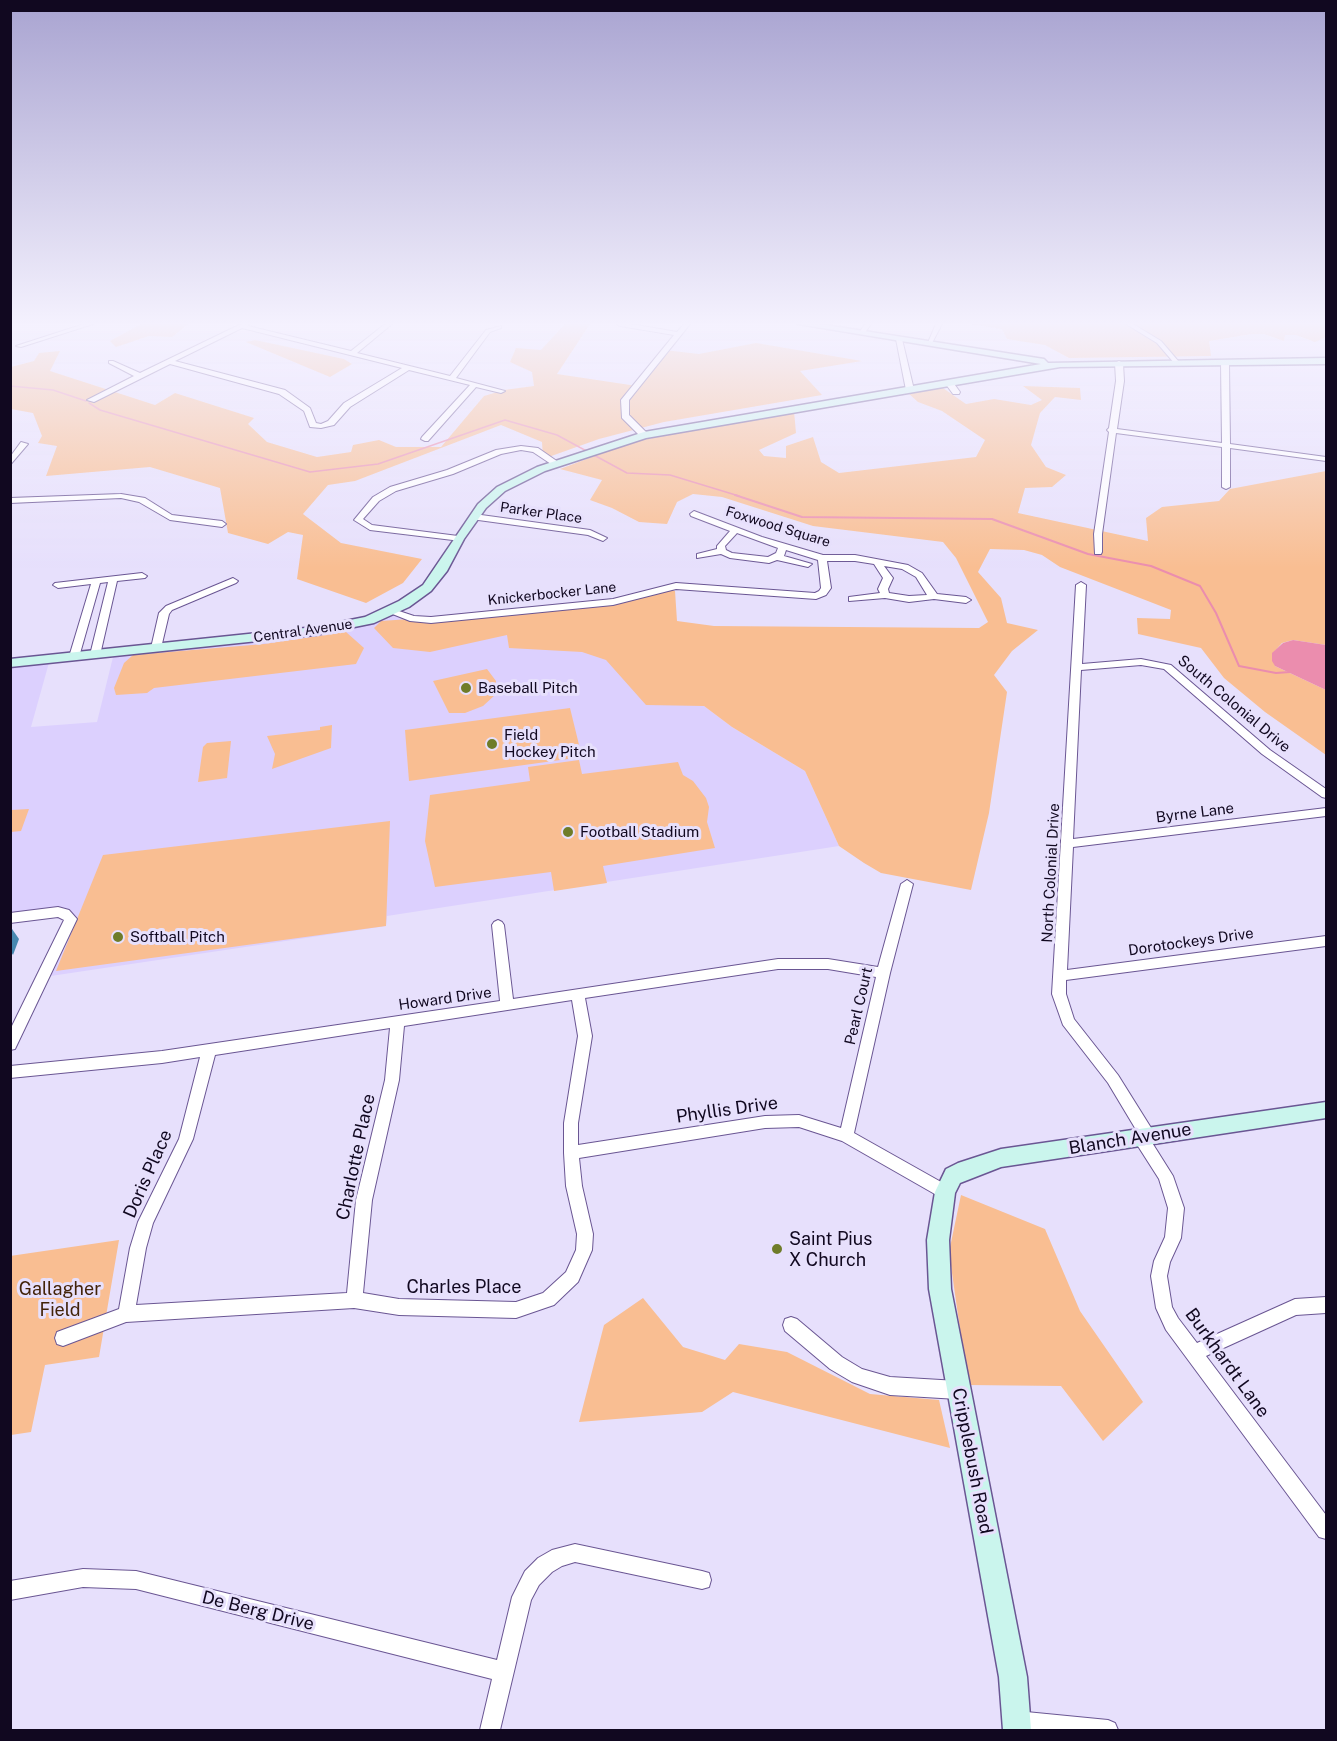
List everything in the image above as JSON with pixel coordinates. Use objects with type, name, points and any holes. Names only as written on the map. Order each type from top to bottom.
[{"type":"street","points":[[300,405],[317,413]]},
{"type":"street","points":[[329,413],[346,405]]},
{"type":"street","points":[[307,410],[312,424],[321,426],[331,423],[347,405]]},
{"type":"street","points":[[425,439],[456,405]]},
{"type":"street","points":[[625,405],[625,416],[644,435]]},
{"type":"street","name":"Central Avenue","points":[[10,663],[334,629],[352,625],[390,611],[416,596],[435,579],[458,539],[474,517],[501,489],[526,475],[587,452],[644,435],[820,405]]},
{"type":"street","points":[[1098,552],[1098,534],[1116,405]]},
{"type":"street","points":[[1225,405],[1226,487]]},
{"type":"street","points":[[1111,430],[1326,459]]},
{"type":"street","points":[[10,443],[24,444],[10,463]]},
{"type":"street","points":[[458,539],[370,527],[358,519],[376,499],[393,489],[450,472],[499,452],[521,448],[535,450],[557,464]]},
{"type":"street","points":[[10,501],[120,496],[142,500],[177,519],[222,524]]},
{"type":"street","name":"Foxwood Square","points":[[694,513],[822,558],[855,558],[913,570],[920,574],[931,596]]},
{"type":"street","name":"Parker Place","points":[[474,517],[590,533],[603,538]]},
{"type":"street","points":[[722,551],[721,546],[736,529]]},
{"type":"street","points":[[777,557],[783,546]]},
{"type":"street","points":[[700,556],[722,551],[755,560],[777,557],[808,564]]},
{"type":"street","name":"Knickerbocker Lane","points":[[390,611],[413,620],[431,620],[613,602],[676,586],[816,596],[824,593],[826,588],[822,558]]},
{"type":"street","points":[[877,562],[888,578],[884,590],[885,595]]},
{"type":"street","points":[[58,585],[142,576]]},
{"type":"street","points":[[95,655],[112,580]]},
{"type":"street","points":[[156,648],[164,613],[168,608],[233,581]]},
{"type":"street","points":[[74,657],[96,582]]},
{"type":"street","name":"North Colonial Drive","points":[[1082,585],[1059,994],[1068,1021],[1113,1079],[1145,1137]]},
{"type":"street","points":[[852,599],[885,595],[921,600],[931,596],[966,600]]},
{"type":"street","points":[[87,612],[106,610]]},
{"type":"street","points":[[78,640],[99,639]]},
{"type":"street","name":"South Colonial Drive","points":[[1078,667],[1141,662],[1167,667],[1266,752],[1326,794]]},
{"type":"street","name":"Byrne Lane","points":[[1067,844],[1326,812]]},
{"type":"street","name":"Pearl Court","points":[[846,1136],[883,972],[907,884]]},
{"type":"street","points":[[10,918],[58,912],[65,913],[71,919],[10,1045]]},
{"type":"street","points":[[498,925],[507,1006]]},
{"type":"street","name":"Dorotockeys Drive","points":[[1060,976],[1326,941]]},
{"type":"street","name":"Howard Drive","points":[[10,1072],[112,1063],[209,1050],[778,964],[828,964],[883,972]]},
{"type":"street","name":"Charles Place","points":[[63,1338],[126,1314],[354,1300],[399,1307],[516,1310],[548,1299],[572,1277],[584,1250],[585,1234],[574,1186],[571,1152],[571,1124],[585,1036],[578,996]]},
{"type":"street","name":"Charlotte Place","points":[[354,1300],[364,1200],[392,1080],[397,1023]]},
{"type":"street","name":"Doris Place","points":[[126,1314],[138,1248],[146,1222],[186,1139],[209,1050]]},
{"type":"street","name":"Blanch Avenue","points":[[945,1192],[953,1176],[978,1164],[1326,1110]]},
{"type":"street","name":"Phyllis Drive","points":[[571,1152],[765,1122],[799,1120],[846,1136],[945,1192]]},
{"type":"street","name":"Burkhardt Lane","points":[[1145,1137],[1166,1176],[1176,1208],[1173,1238],[1162,1262],[1159,1292],[1172,1324],[1326,1530]]},
{"type":"street","name":"Cripplebush Road","points":[[945,1192],[938,1240],[938,1263],[958,1390],[1011,1666],[1017,1726]]},
{"type":"street","points":[[1194,1353],[1295,1307],[1326,1305]]},
{"type":"street","points":[[791,1325],[836,1363],[858,1376],[890,1386],[958,1390]]},
{"type":"street","points":[[490,1731],[522,1597],[532,1578],[545,1565],[559,1557],[575,1553],[591,1555],[640,1569],[702,1580]]},
{"type":"street","name":"De Berg Drive","points":[[10,1592],[83,1578],[136,1580],[504,1672]]},
{"type":"street","points":[[1017,1726],[1108,1731]]},
{"type":"shaded area","points":[[613,602],[704,706],[732,727],[805,771],[839,846],[387,916],[386,926],[44,977],[69,915],[11,918],[10,663],[50,659],[31,727],[97,722],[114,653],[315,631],[390,611],[413,619]]},
{"type":"shaded area","points":[[1293,640],[1326,645],[1326,690],[1275,666],[1272,653],[1283,643]]},
{"type":"green space","points":[[11,405],[214,405],[254,418],[248,424],[267,442],[317,457],[351,452],[353,445],[379,440],[396,447],[441,447],[476,405],[762,405],[664,422],[599,439],[543,459],[542,442],[501,425],[355,481],[328,485],[303,514],[341,543],[422,559],[403,583],[366,603],[297,579],[303,535],[288,532],[268,544],[228,533],[220,488],[150,467],[46,476],[57,446],[38,443],[42,436],[33,413],[11,409]]},
{"type":"green space","points":[[927,405],[1047,405],[1040,413],[1031,445],[1046,467],[1066,475],[1052,487],[1025,488],[1018,513],[1148,541],[1146,518],[1162,507],[1219,501],[1230,489],[1326,471],[1326,645],[1293,640],[1282,643],[1273,653],[1275,666],[1326,690],[1326,755],[1265,712],[1224,678],[1201,648],[1138,634],[1137,618],[1170,619],[1171,610],[1060,567],[1042,555],[1024,550],[990,549],[978,572],[1001,598],[1007,623],[1038,630],[1012,651],[994,675],[1007,692],[989,813],[971,890],[881,873],[864,863],[839,846],[805,771],[732,727],[704,706],[646,705],[606,660],[582,652],[509,648],[507,635],[430,652],[393,648],[374,628],[381,621],[610,605],[666,589],[675,591],[677,621],[714,626],[979,628],[988,622],[956,558],[943,542],[813,526],[722,497],[693,494],[677,502],[667,524],[639,522],[590,500],[602,480],[560,469],[632,442],[794,411],[796,433],[759,450],[764,456],[786,458],[786,446],[813,437],[821,462],[839,473],[976,457],[985,440],[942,411]]},
{"type":"green space","points":[[346,632],[364,648],[356,664],[154,688],[147,693],[116,695],[114,688],[124,663],[133,655],[264,644]]},
{"type":"green space","name":"Baseball Pitch","points":[[487,669],[496,681],[495,695],[483,706],[465,713],[449,713],[433,681]]},
{"type":"green space","name":"Field Hockey Pitch","points":[[570,708],[582,757],[409,781],[405,730]]},
{"type":"green space","points":[[332,725],[331,748],[272,769],[275,754],[267,736],[320,730],[320,727]]},
{"type":"green space","points":[[231,741],[227,778],[198,782],[203,747],[207,743]]},
{"type":"green space","name":"Football Stadium","points":[[579,760],[582,774],[678,762],[683,775],[693,781],[706,798],[709,807],[707,822],[715,848],[603,866],[607,883],[554,891],[551,872],[435,887],[425,841],[430,795],[530,781],[528,767]]},
{"type":"green space","points":[[29,809],[21,831],[11,832],[11,810]]},
{"type":"green space","points":[[390,821],[386,926],[56,971],[103,855]]},
{"type":"green space","points":[[961,1195],[1045,1229],[1080,1311],[1143,1402],[1103,1441],[1061,1386],[968,1385],[949,1252]]},
{"type":"green space","name":"Gallagher Field","points":[[119,1240],[99,1357],[45,1365],[31,1432],[11,1435],[10,1256]]},
{"type":"green space","points":[[643,1298],[683,1347],[725,1360],[739,1344],[787,1352],[870,1394],[939,1400],[950,1448],[733,1392],[702,1412],[579,1422],[604,1325]]},
{"type":"waterway","points":[[93,405],[100,410],[310,472],[378,464],[505,420],[557,435],[627,473],[670,475],[739,496]]},
{"type":"waterway","points":[[735,495],[802,517],[992,519],[1088,554],[1151,566],[1200,586],[1216,613],[1239,666],[1276,673],[1290,672]]},
{"type":"place","name":"Baseball Pitch","points":[[466,688]]},
{"type":"place","name":"Field Hockey Pitch","points":[[492,744]]},
{"type":"place","name":"Football Stadium","points":[[568,832]]},
{"type":"place","name":"Softball Pitch","points":[[118,937]]},
{"type":"place","name":"Saint Pius X Church","points":[[777,1249]]}]
